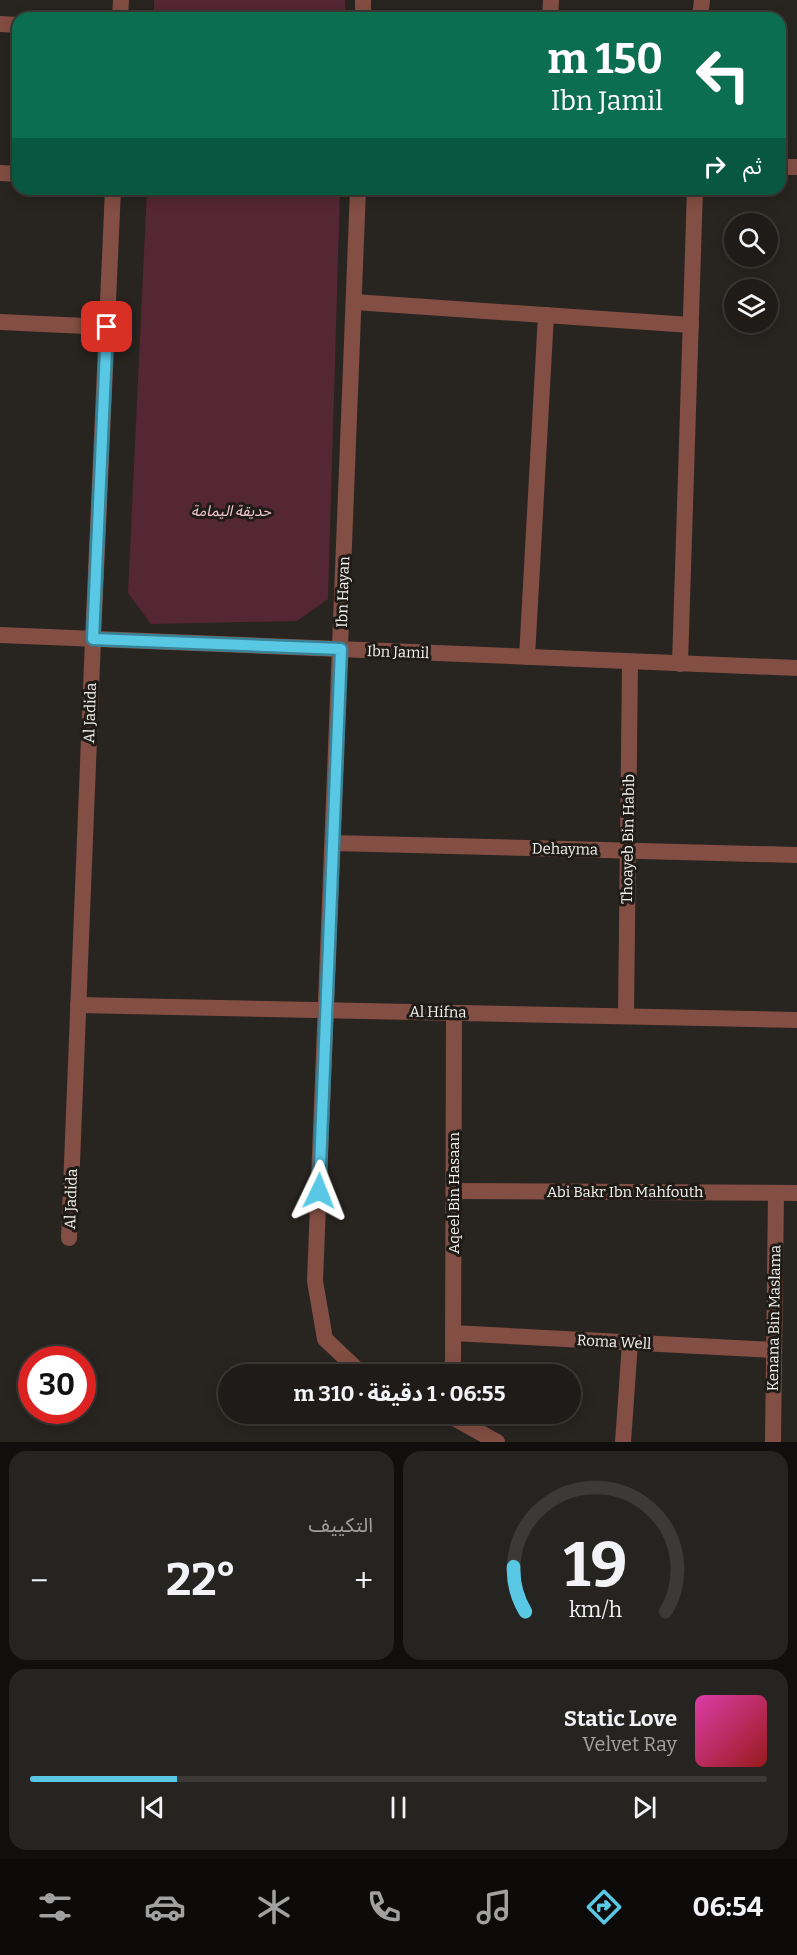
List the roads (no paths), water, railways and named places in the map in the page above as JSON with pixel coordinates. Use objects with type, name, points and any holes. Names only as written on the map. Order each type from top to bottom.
[{"type":"street","name":"Al Jadida","points":[[69,1238],[113,195]]},
{"type":"street","name":"Ibn Hayan","points":[[351,1364],[325,1339],[315,1281],[358,195]]},
{"type":"street","points":[[680,664],[695,195]]},
{"type":"street","points":[[354,302],[691,326]]},
{"type":"street","points":[[527,657],[546,315]]},
{"type":"street","points":[[0,322],[107,327]]},
{"type":"street","name":"Ibn Jamil","points":[[0,635],[797,668]]},
{"type":"street","name":"Thoayeb Bin Habib","points":[[626,1016],[630,662]]},
{"type":"street","name":"Dehayma","points":[[333,843],[797,855]]},
{"type":"street","name":"Al Hifna","points":[[78,1005],[797,1020]]},
{"type":"street","name":"Aqeel Bin Hasaan","points":[[453,1364],[454,1013]]},
{"type":"street","name":"Abi Bakr Ibn Mahfouth","points":[[454,1191],[797,1193]]},
{"type":"street","name":"Kenana Bin Maslama","points":[[773,1442],[776,1193]]},
{"type":"street","name":"Roma Well","points":[[453,1333],[774,1350]]},
{"type":"street","points":[[623,1442],[630,1343]]},
{"type":"street","points":[[466,1424],[496,1442]]},
{"type":"park label","name":"حديقة اليمامة","points":[[231,511]]}]
